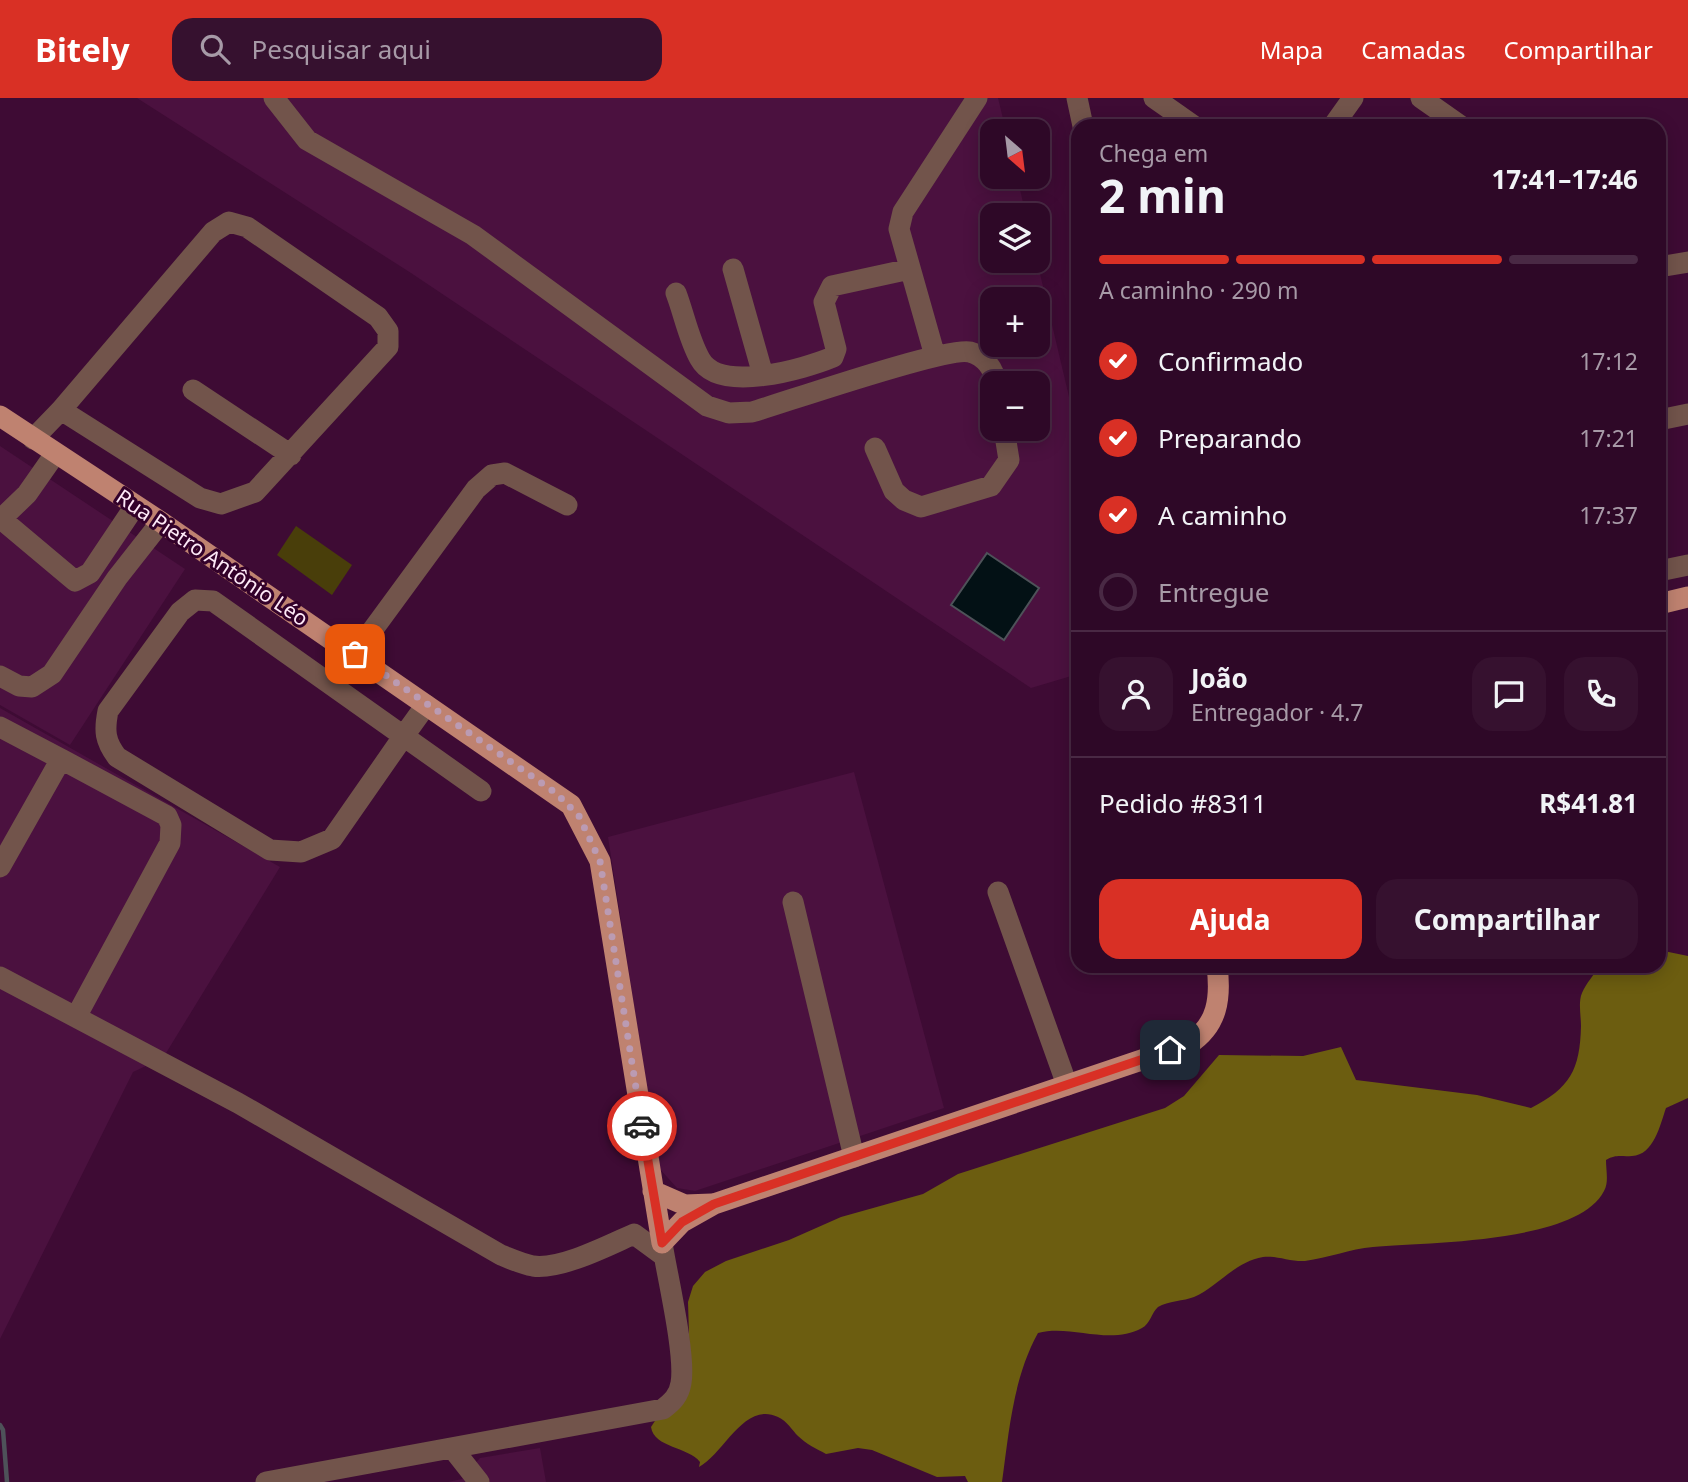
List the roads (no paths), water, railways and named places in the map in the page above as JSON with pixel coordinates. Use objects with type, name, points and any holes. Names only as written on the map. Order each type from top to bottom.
[{"type":"main road","name":"Rua Pietro Antônio Léo","points":[[0,416],[355,654],[571,805],[600,861],[663,1249]]},
{"type":"main road","points":[[1666,602],[1688,597]]},
{"type":"main road","points":[[663,1249],[682,1222],[714,1204],[1189,1044],[1201,1036],[1216,1012],[1220,994],[1218,973]]},
{"type":"main road","points":[[653,1191],[685,1205],[714,1204]]},
{"type":"street","points":[[274,98],[307,140],[473,235],[707,406],[729,413],[752,412],[935,356],[968,351],[981,357],[994,371]]},
{"type":"street","points":[[935,356],[899,229],[903,212],[977,98]]},
{"type":"street","points":[[1077,98],[1082,119]]},
{"type":"street","points":[[1154,98],[1184,119]]},
{"type":"street","points":[[1338,119],[1353,98]]},
{"type":"street","points":[[1421,98],[1451,119]]},
{"type":"street","points":[[33,439],[213,232],[229,222],[247,227],[378,317],[388,331],[388,347],[292,455],[255,492],[220,504],[200,498],[61,410]]},
{"type":"street","points":[[1666,266],[1688,262]]},
{"type":"street","points":[[733,269],[763,375]]},
{"type":"street","points":[[676,293],[701,361],[713,372],[743,379],[833,357],[836,349],[824,302],[832,286],[910,269]]},
{"type":"street","points":[[193,390],[292,455]]},
{"type":"street","points":[[1666,419],[1688,414]]},
{"type":"street","points":[[875,449],[894,491],[904,500],[921,507],[992,486],[1009,460],[1006,441]]},
{"type":"street","points":[[55,454],[27,494],[0,520],[68,577],[75,581],[83,579],[135,506]]},
{"type":"street","points":[[355,654],[476,489],[492,475],[505,473],[566,505]]},
{"type":"street","points":[[0,676],[19,686],[32,687],[52,674],[160,522]]},
{"type":"street","points":[[1666,570],[1688,565]]},
{"type":"street","points":[[83,579],[106,595]]},
{"type":"street","points":[[426,705],[403,737],[332,838],[301,852],[270,850],[117,757],[108,745],[104,730],[108,711],[180,612],[195,600],[213,601],[403,737],[481,791]]},
{"type":"street","points":[[0,727],[167,816],[172,825],[170,842],[76,1017]]},
{"type":"street","points":[[0,867],[61,759]]},
{"type":"street","points":[[998,891],[1068,1085]]},
{"type":"street","points":[[793,902],[854,1157]]},
{"type":"street","points":[[0,977],[238,1103],[501,1255],[535,1266],[551,1264],[590,1253],[635,1234],[663,1249],[681,1363],[681,1383],[675,1399],[663,1409],[453,1449],[330,1477],[266,1482]]},
{"type":"street","points":[[453,1449],[479,1482]]},
{"type":"waterway","points":[[0,1425],[3,1430],[7,1482]]}]
